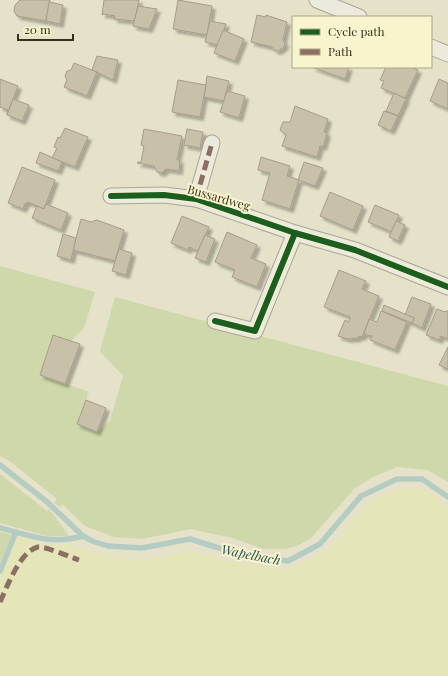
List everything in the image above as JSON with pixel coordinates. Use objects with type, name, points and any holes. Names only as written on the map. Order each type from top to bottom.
[{"type":"street","points":[[317,0],[357,16]]},
{"type":"street","points":[[432,47],[448,54]]},
{"type":"street","points":[[196,199],[212,143]]},
{"type":"street","name":"Bussardweg","points":[[111,196],[164,195],[196,199],[355,250],[448,287]]},
{"type":"street","points":[[215,321],[256,331],[295,232]]},
{"type":"green space","points":[[0,266],[95,292],[84,328],[71,341],[53,335],[40,375],[89,392],[77,424],[97,432],[110,421],[123,376],[100,351],[115,297],[448,386],[448,482],[428,470],[397,467],[373,477],[354,489],[311,538],[297,546],[285,549],[263,549],[232,538],[191,529],[142,539],[114,537],[85,526],[63,505],[60,507],[54,503],[57,499],[11,462],[0,456]]},
{"type":"green space","points":[[0,474],[47,511],[49,509],[69,536],[47,536],[0,523]]},
{"type":"green space","points":[[405,489],[421,489],[437,498],[448,510],[448,676],[0,676],[0,579],[17,536],[48,545],[75,544],[77,547],[106,556],[144,560],[190,551],[227,561],[287,570],[329,549],[368,502],[382,494]]},
{"type":"green space","points":[[0,532],[12,535],[0,562]]},
{"type":"building","points":[[20,0],[50,0],[46,21],[17,16],[14,11],[15,5]]},
{"type":"building","points":[[104,0],[139,0],[135,21],[114,19],[115,16],[102,15]]},
{"type":"building","points":[[178,0],[212,6],[207,35],[173,29]]},
{"type":"building","points":[[49,2],[63,5],[60,24],[46,21]]},
{"type":"building","points":[[138,6],[157,9],[149,29],[133,26]]},
{"type":"building","points":[[257,15],[266,17],[266,15],[287,22],[283,40],[285,43],[284,47],[278,51],[274,50],[272,47],[251,42]]},
{"type":"building","points":[[210,21],[226,24],[218,45],[205,42]]},
{"type":"building","points":[[223,30],[244,39],[235,61],[214,53]]},
{"type":"building","points":[[97,56],[118,60],[113,80],[92,70]]},
{"type":"building","points":[[74,63],[97,72],[87,96],[64,87],[67,80],[65,76],[67,71],[71,70]]},
{"type":"building","points":[[315,68],[349,68],[345,79]]},
{"type":"building","points":[[386,68],[413,68],[418,70],[405,98],[381,88],[384,81],[380,80]]},
{"type":"building","points":[[207,76],[229,81],[224,101],[204,97]]},
{"type":"building","points":[[0,79],[18,86],[7,115],[8,110],[0,107]]},
{"type":"building","points":[[439,79],[448,83],[448,109],[430,101]]},
{"type":"building","points":[[178,80],[206,85],[200,117],[172,112]]},
{"type":"building","points":[[227,91],[245,96],[239,118],[220,112]]},
{"type":"building","points":[[394,93],[406,99],[398,116],[386,111]]},
{"type":"building","points":[[13,99],[29,105],[22,121],[7,115]]},
{"type":"building","points":[[295,106],[328,119],[324,132],[327,133],[323,147],[320,146],[317,157],[282,146],[286,135],[280,130],[283,122],[290,122]]},
{"type":"building","points":[[384,111],[398,116],[391,131],[378,125]]},
{"type":"building","points":[[65,128],[88,137],[75,167],[52,158],[57,148],[54,147],[58,137],[60,138]]},
{"type":"building","points":[[144,129],[182,136],[177,160],[180,160],[179,171],[166,169],[162,173],[157,172],[154,166],[137,163],[141,162],[144,146],[141,145]]},
{"type":"building","points":[[187,129],[203,132],[200,148],[184,145]]},
{"type":"building","points":[[40,152],[62,162],[58,171],[36,163]]},
{"type":"building","points":[[261,157],[290,166],[287,176],[299,180],[290,209],[262,200],[270,173],[258,170]]},
{"type":"building","points":[[304,162],[323,168],[315,186],[298,180]]},
{"type":"building","points":[[22,167],[55,180],[44,209],[28,202],[25,204],[23,209],[8,203]]},
{"type":"building","points":[[330,192],[363,206],[353,230],[320,216]]},
{"type":"building","points":[[46,204],[68,213],[61,230],[32,218],[37,206],[44,209]]},
{"type":"building","points":[[375,205],[399,215],[392,232],[368,222]]},
{"type":"building","points":[[182,216],[209,227],[198,251],[189,247],[188,250],[171,243]]},
{"type":"building","points":[[81,219],[91,222],[97,220],[124,230],[115,261],[73,250]]},
{"type":"building","points":[[396,221],[405,225],[398,241],[389,237]]},
{"type":"building","points":[[227,232],[257,245],[251,258],[266,264],[257,287],[232,277],[235,270],[215,262]]},
{"type":"building","points":[[63,234],[76,238],[71,260],[57,256]]},
{"type":"building","points":[[205,235],[215,239],[206,262],[195,258]]},
{"type":"building","points":[[119,249],[132,253],[126,275],[112,271]]},
{"type":"building","points":[[339,270],[366,281],[362,289],[379,296],[362,337],[359,336],[358,338],[348,339],[338,336],[345,320],[349,322],[350,317],[324,307]]},
{"type":"building","points":[[412,297],[431,304],[422,328],[412,323],[414,318],[405,315]]},
{"type":"building","points":[[384,305],[414,318],[412,323],[382,311]]},
{"type":"building","points":[[437,309],[445,312],[448,311],[448,339],[441,336],[439,340],[426,335]]},
{"type":"building","points":[[381,311],[407,322],[395,350],[370,340],[372,336],[364,334],[369,319],[377,322]]},
{"type":"building","points":[[53,335],[80,344],[65,384],[40,375]]},
{"type":"building","points":[[448,347],[448,369],[439,365]]},
{"type":"building","points":[[86,400],[106,408],[97,432],[77,424]]},
{"type":"waterway","name":"Wapelbach","points":[[0,465],[46,501],[83,536],[92,541],[108,546],[142,548],[190,539],[235,553],[288,561],[320,544],[361,496],[397,479],[422,479],[448,497]]},
{"type":"waterway","points":[[0,528],[51,540],[72,539],[83,536]]},
{"type":"waterway","points":[[0,571],[16,532]]},
{"type":"marked path","points":[[196,199],[212,143]]},
{"type":"marked path","points":[[0,602],[15,570],[25,555],[31,550],[41,547],[79,560]]},
{"type":"cycle path","points":[[111,196],[164,195],[196,199],[295,233],[355,250],[448,287]]},
{"type":"cycle path","points":[[215,321],[255,331],[295,233]]}]
